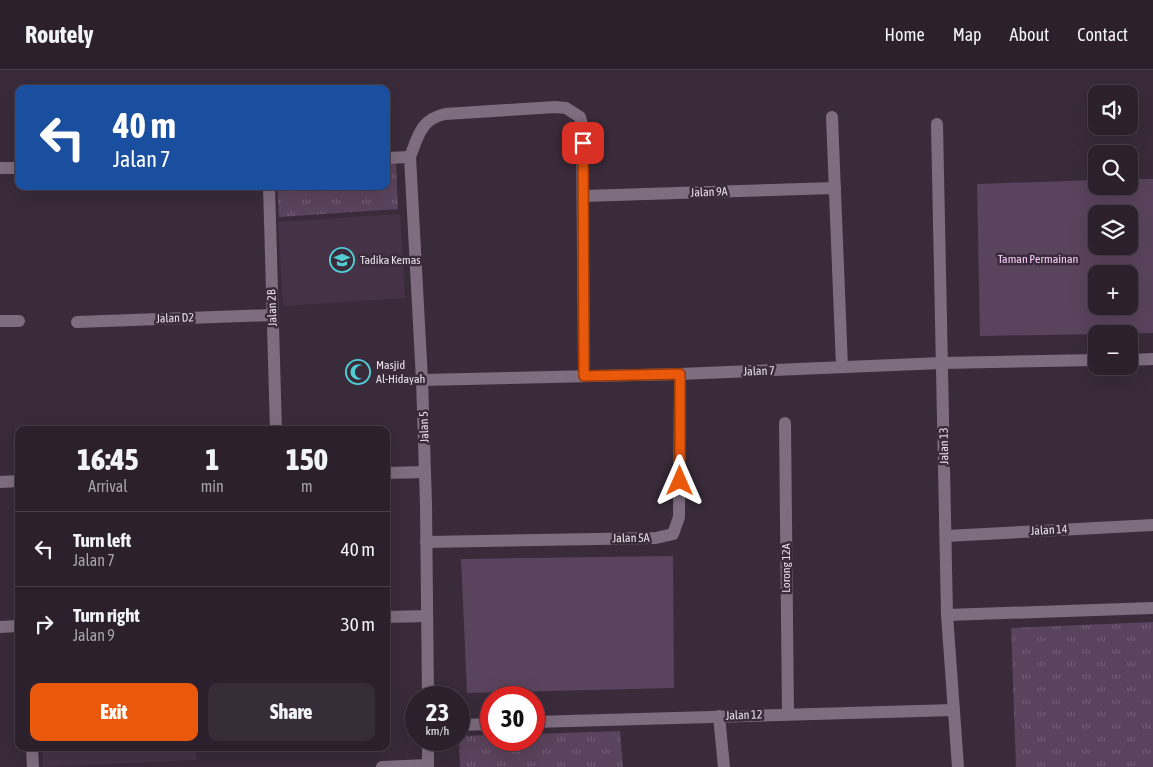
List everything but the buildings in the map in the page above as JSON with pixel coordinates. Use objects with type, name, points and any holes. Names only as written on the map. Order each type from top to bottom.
[{"type":"street","points":[[390,158],[410,157],[424,125],[430,119],[445,114],[566,108],[574,111],[580,117],[582,125],[584,376]]},
{"type":"street","points":[[832,117],[842,367]]},
{"type":"street","name":"Jalan 13","points":[[937,124],[947,614],[958,767]]},
{"type":"street","name":"Jalan 5","points":[[410,157],[422,380],[428,686]]},
{"type":"street","points":[[0,168],[15,168]]},
{"type":"street","name":"Jalan 9A","points":[[583,196],[835,188]]},
{"type":"street","name":"Jalan 2B","points":[[269,190],[276,426]]},
{"type":"street","name":"Jalan D2","points":[[77,322],[272,315]]},
{"type":"street","points":[[0,321],[19,321]]},
{"type":"street","points":[[1138,360],[1153,359]]},
{"type":"street","name":"Jalan 7","points":[[422,380],[680,374],[942,363],[1088,360]]},
{"type":"street","name":"Jalan 5A","points":[[426,542],[656,538],[673,534],[679,517],[680,374]]},
{"type":"street","name":"Lorong 12A","points":[[785,423],[788,714]]},
{"type":"street","points":[[390,473],[425,472]]},
{"type":"street","points":[[0,482],[15,481]]},
{"type":"street","name":"Jalan 14","points":[[946,536],[1153,525]]},
{"type":"street","points":[[947,614],[1153,608]]},
{"type":"street","points":[[390,617],[427,616]]},
{"type":"street","points":[[0,627],[15,626]]},
{"type":"street","name":"Jalan 12","points":[[545,722],[954,710]]},
{"type":"street","points":[[719,716],[724,767]]},
{"type":"street","points":[[32,751],[34,767]]},
{"type":"street","points":[[382,767],[428,766],[428,751]]},
{"type":"shaded area","name":"Tadika Kemas","points":[[400,214],[405,298],[283,306],[278,222]]},
{"type":"shaded area","points":[[42,751],[195,751],[196,760],[43,767]]},
{"type":"green space","points":[[396,162],[398,209],[279,217],[277,190],[390,190],[390,163]]},
{"type":"green space","name":"Taman Permainan","points":[[1138,179],[1153,179],[1153,333],[1138,333],[1138,325],[1088,325],[1088,334],[980,336],[977,184],[1088,180],[1088,195],[1138,195]]},
{"type":"green space","points":[[673,556],[674,688],[545,691],[545,686],[480,686],[480,693],[470,693],[470,686],[467,686],[461,559]]},
{"type":"green space","points":[[1153,622],[1153,767],[1016,767],[1011,628]]},
{"type":"green space","points":[[620,731],[623,767],[460,767],[459,751],[470,751],[470,736],[480,735],[480,751],[545,751],[545,734]]},
{"type":"place","name":"Tadika Kemas","points":[[342,260]]},
{"type":"place","name":"Masjid Al-Hidayah","points":[[358,372]]},
{"type":"route","points":[[583,143],[584,376],[680,374],[680,481]]}]
